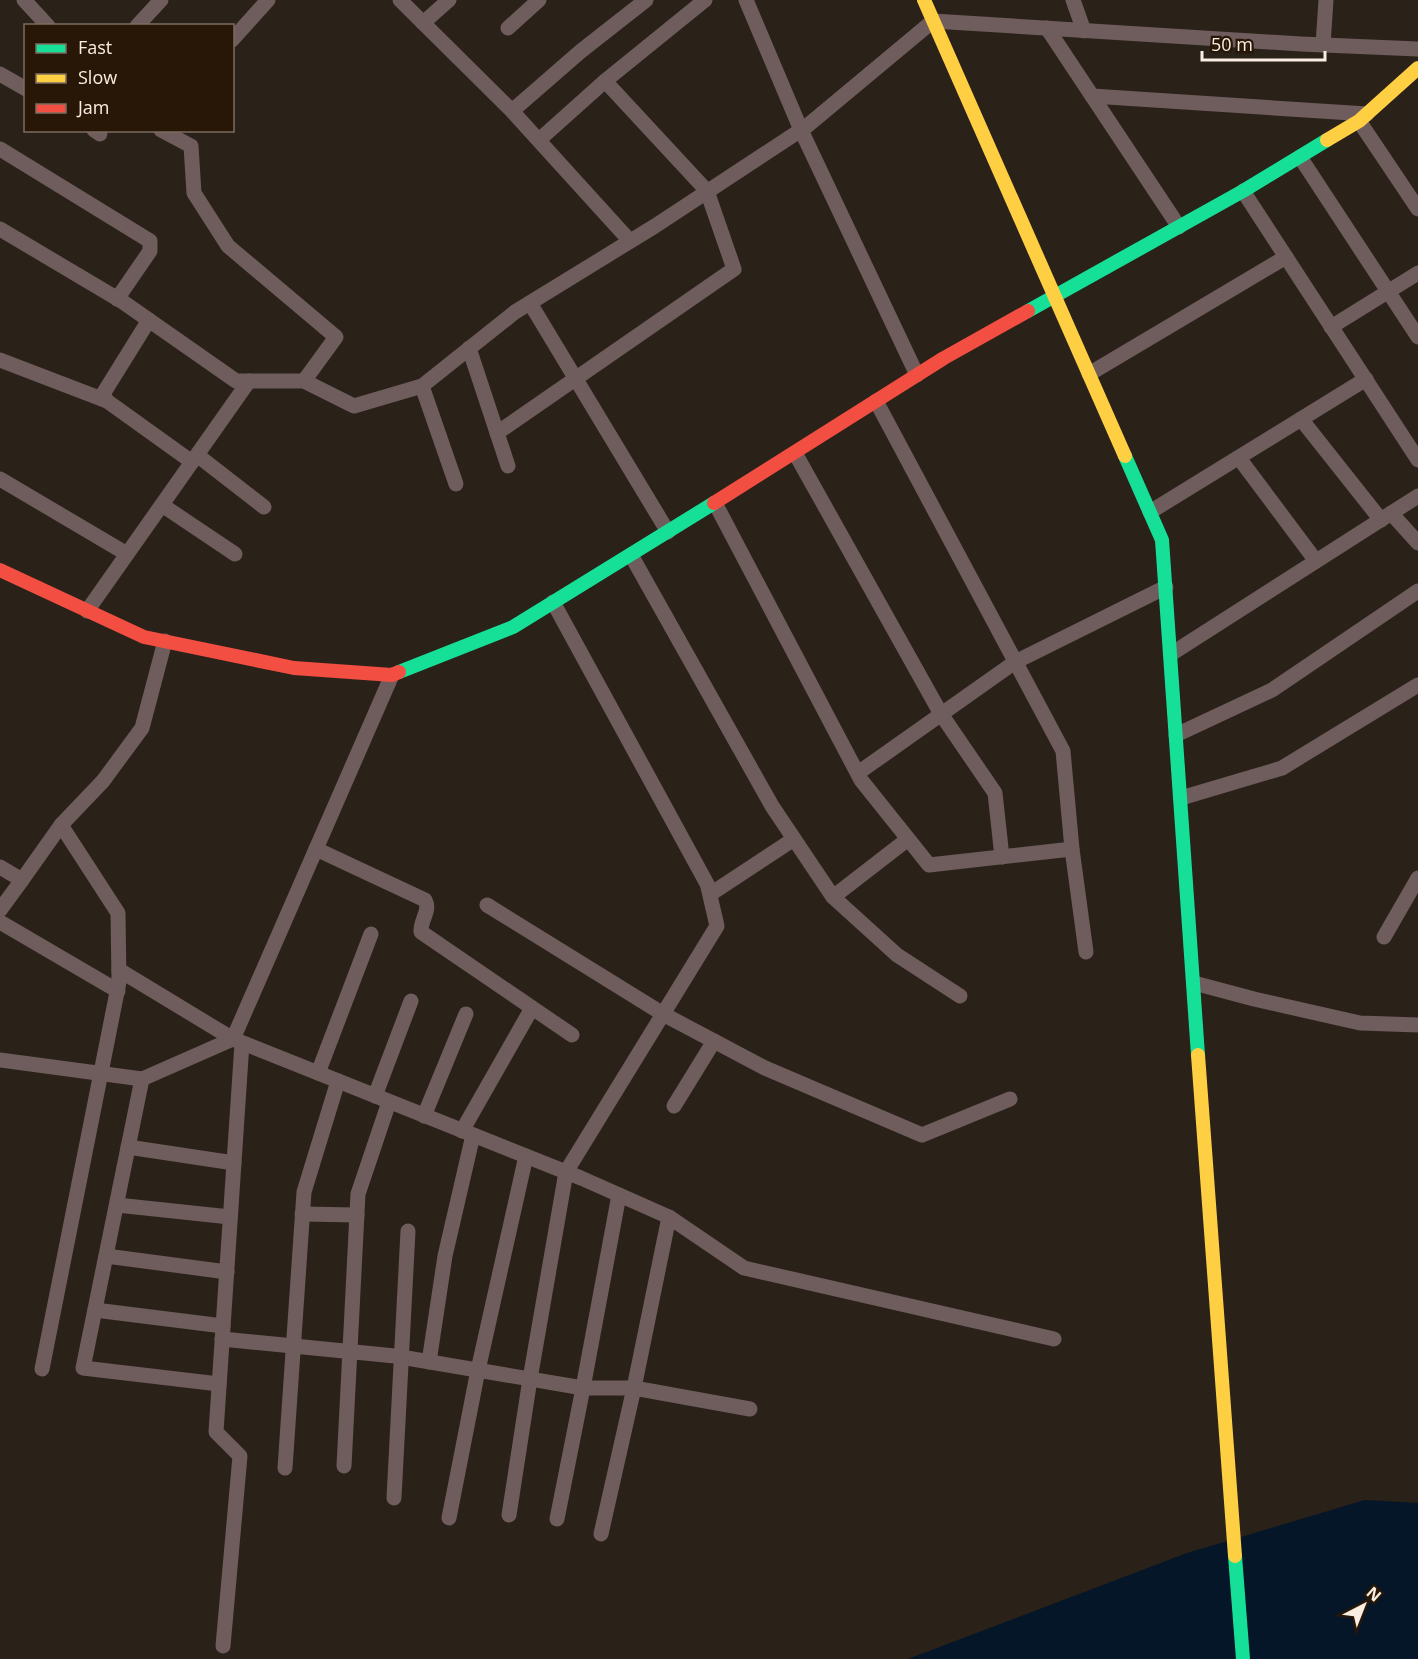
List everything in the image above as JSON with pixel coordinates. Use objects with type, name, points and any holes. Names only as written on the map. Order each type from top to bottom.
[{"type":"main road","points":[[924,0],[1162,540],[1243,1659]]},
{"type":"main road","points":[[0,570],[144,637],[294,668],[392,675],[513,627],[917,375],[1244,191],[1300,157],[1363,117],[1418,68]]},
{"type":"street","points":[[24,0],[46,24]]},
{"type":"street","points":[[234,38],[268,0]]},
{"type":"street","points":[[400,0],[512,111],[630,241]]},
{"type":"street","points":[[423,23],[449,0]]},
{"type":"street","points":[[508,28],[539,0]]},
{"type":"street","points":[[512,111],[581,51],[646,0]]},
{"type":"street","points":[[539,140],[605,81],[705,0]]},
{"type":"street","points":[[746,0],[801,130],[917,375]]},
{"type":"street","points":[[1073,0],[1084,31]]},
{"type":"street","points":[[1323,45],[1326,0]]},
{"type":"street","points":[[139,24],[157,2]]},
{"type":"street","points":[[0,229],[117,299],[236,381],[304,381],[354,406],[422,386],[515,312],[630,241],[801,130],[933,21],[1418,49]]},
{"type":"street","points":[[1047,28],[1179,227]]},
{"type":"street","points":[[0,74],[24,88]]},
{"type":"street","points":[[497,433],[734,269],[707,191],[605,81]]},
{"type":"street","points":[[1092,96],[1363,117],[1418,209]]},
{"type":"street","points":[[165,132],[191,146],[194,193],[228,246],[336,337],[304,381]]},
{"type":"street","points":[[0,149],[150,241],[150,251],[117,299]]},
{"type":"street","points":[[1300,157],[1418,337]]},
{"type":"street","points":[[1244,191],[1418,460]]},
{"type":"street","points":[[1089,374],[1286,257]]},
{"type":"street","points":[[1331,327],[1418,273]]},
{"type":"street","points":[[530,303],[668,532]]},
{"type":"street","points":[[107,401],[103,394],[104,390],[149,320]]},
{"type":"street","points":[[469,348],[508,466]]},
{"type":"street","points":[[0,360],[107,401],[195,458],[264,507]]},
{"type":"street","points":[[1150,512],[1366,379]]},
{"type":"street","points":[[87,610],[249,381]]},
{"type":"street","points":[[422,386],[456,484]]},
{"type":"street","points":[[876,401],[1063,752],[1072,849],[1086,952]]},
{"type":"street","points":[[1301,419],[1386,516],[1418,543]]},
{"type":"street","points":[[795,453],[941,714],[995,793],[1002,857]]},
{"type":"street","points":[[1239,458],[1316,561]]},
{"type":"street","points":[[0,479],[127,554]]},
{"type":"street","points":[[1171,654],[1418,496]]},
{"type":"street","points":[[715,502],[861,780],[930,865],[1072,849]]},
{"type":"street","points":[[162,505],[235,554]]},
{"type":"street","points":[[631,555],[772,806],[833,897],[897,955],[960,996]]},
{"type":"street","points":[[858,773],[1015,662],[1166,587]]},
{"type":"street","points":[[1176,735],[1272,690],[1418,591]]},
{"type":"street","points":[[553,602],[712,893],[794,839]]},
{"type":"street","points":[[0,910],[61,825],[103,782],[142,728],[165,641]]},
{"type":"street","points":[[223,1646],[240,1456],[216,1432],[234,1163],[238,1041],[316,849],[392,675]]},
{"type":"street","points":[[1181,798],[1282,768],[1418,685]]},
{"type":"street","points":[[42,1369],[118,991],[119,970],[118,913],[61,825]]},
{"type":"street","points":[[833,897],[909,838]]},
{"type":"street","points":[[316,849],[425,900],[428,908],[421,932],[572,1035]]},
{"type":"street","points":[[0,867],[22,880]]},
{"type":"street","points":[[1384,937],[1418,878]]},
{"type":"street","points":[[509,1515],[566,1172],[717,926],[708,886]]},
{"type":"street","points":[[487,905],[663,1014],[765,1068],[922,1135],[1010,1099]]},
{"type":"street","points":[[0,922],[118,991]]},
{"type":"street","points":[[318,1073],[371,934]]},
{"type":"street","points":[[119,970],[238,1041],[619,1195],[669,1218],[744,1268],[1054,1339]]},
{"type":"street","points":[[1194,982],[1254,999],[1360,1023],[1414,1024],[1418,1010]]},
{"type":"street","points":[[375,1096],[411,1001]]},
{"type":"street","points":[[429,1362],[444,1263],[468,1133],[532,1008]]},
{"type":"street","points":[[424,1116],[466,1014]]},
{"type":"street","points":[[0,1060],[142,1079],[238,1041]]},
{"type":"street","points":[[674,1106],[714,1041]]},
{"type":"street","points":[[142,1079],[83,1368],[219,1384]]},
{"type":"street","points":[[285,1468],[304,1191],[338,1081]]},
{"type":"street","points":[[344,1466],[358,1194],[389,1102]]},
{"type":"street","points":[[128,1147],[234,1163]]},
{"type":"street","points":[[449,1518],[478,1370],[526,1156]]},
{"type":"street","points":[[556,1520],[584,1388],[619,1195]]},
{"type":"street","points":[[117,1205],[230,1217]]},
{"type":"street","points":[[302,1214],[357,1215]]},
{"type":"street","points":[[601,1534],[669,1218]]},
{"type":"street","points":[[394,1498],[408,1231]]},
{"type":"street","points":[[106,1256],[227,1272]]},
{"type":"street","points":[[95,1310],[293,1346],[402,1357],[584,1388],[634,1388],[750,1409]]},
{"type":"water","points":[[1365,1500],[1418,1503],[1418,1659],[908,1659],[1187,1553]]},
{"type":"traffic: fast","points":[[1028,311],[1243,191],[1327,140]]},
{"type":"traffic: fast","points":[[1125,456],[1162,540],[1198,1055]]},
{"type":"traffic: fast","points":[[399,672],[513,627],[714,503]]},
{"type":"traffic: fast","points":[[1235,1556],[1243,1659]]},
{"type":"traffic: slow","points":[[924,0],[1125,456]]},
{"type":"traffic: slow","points":[[1327,140],[1359,121],[1418,68]]},
{"type":"traffic: slow","points":[[1198,1055],[1235,1556]]},
{"type":"traffic: jam","points":[[714,503],[944,358],[1028,311]]},
{"type":"traffic: jam","points":[[0,570],[144,637],[294,668],[392,675],[399,672]]}]
